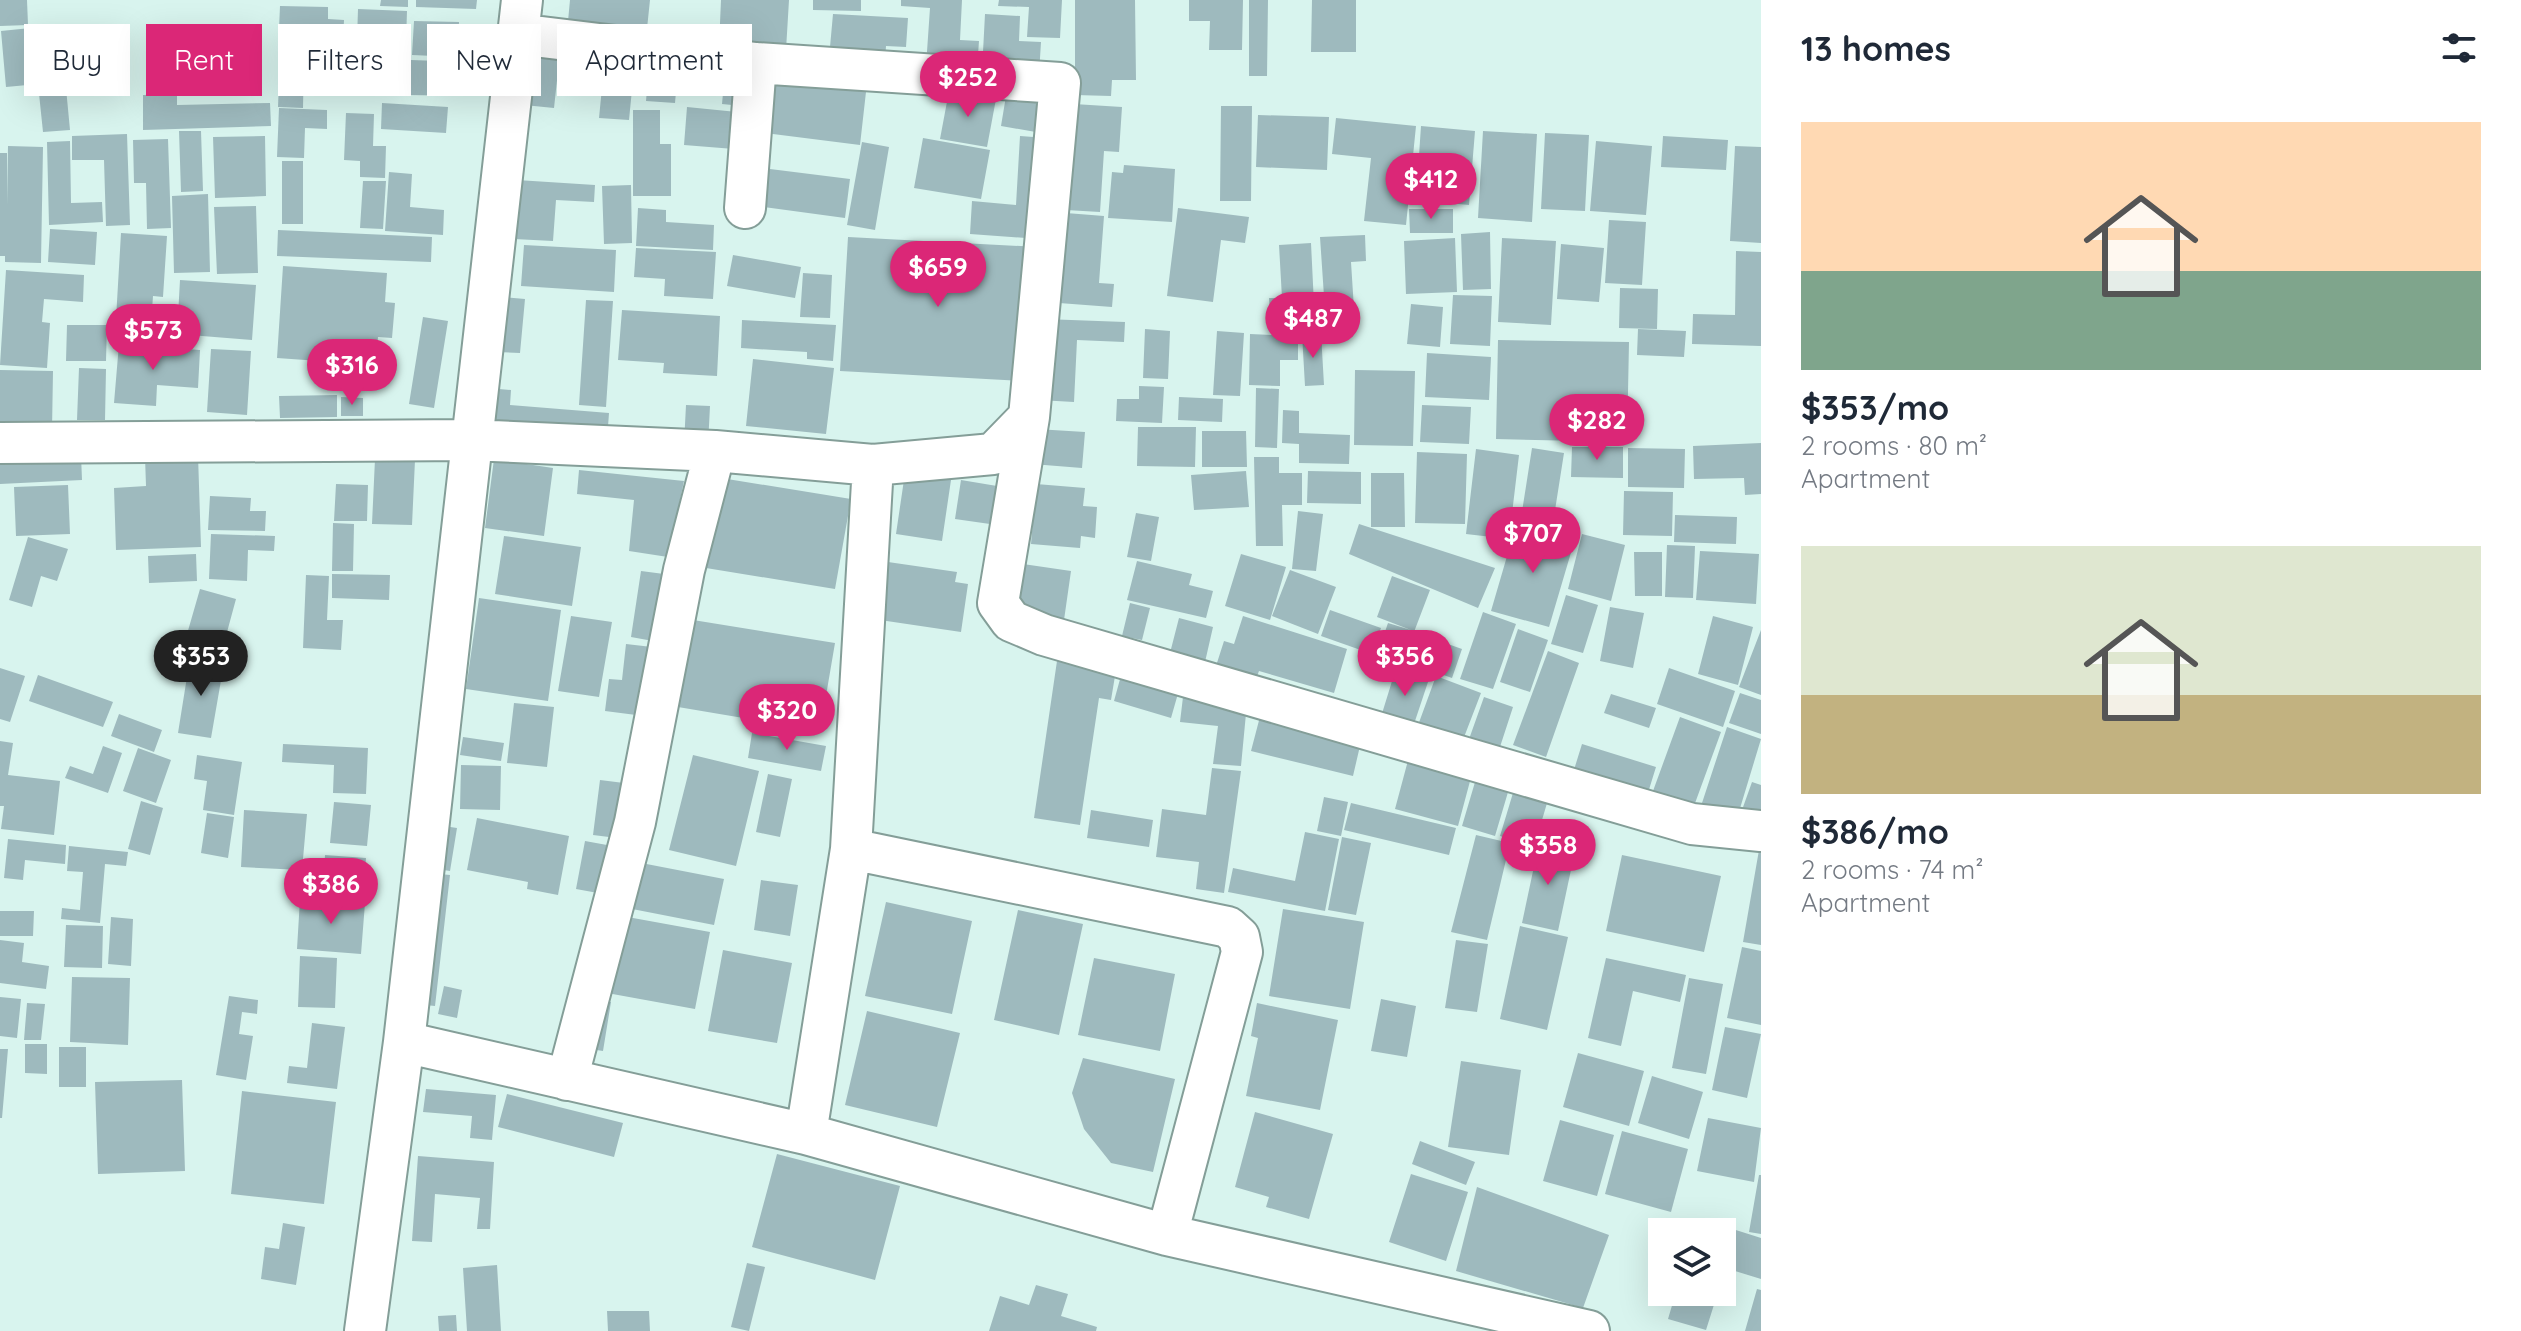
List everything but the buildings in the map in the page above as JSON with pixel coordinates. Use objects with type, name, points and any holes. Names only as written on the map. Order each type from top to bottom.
[{"type":"street","points":[[365,1331],[404,1042],[520,17],[756,63],[1060,83],[1029,417],[998,603],[1011,621],[1044,635],[1692,824],[1761,831]]},
{"type":"street","points":[[745,208],[756,63]]},
{"type":"street","points":[[0,443],[470,440],[715,451],[873,465],[993,454],[1029,417]]},
{"type":"street","points":[[567,1080],[635,822],[684,570],[715,451]]},
{"type":"street","points":[[806,1134],[851,849],[873,465]]},
{"type":"street","points":[[851,849],[1228,927],[1239,937],[1242,952],[1167,1235]]},
{"type":"street","points":[[404,1042],[806,1134],[1167,1235],[1589,1331]]}]
